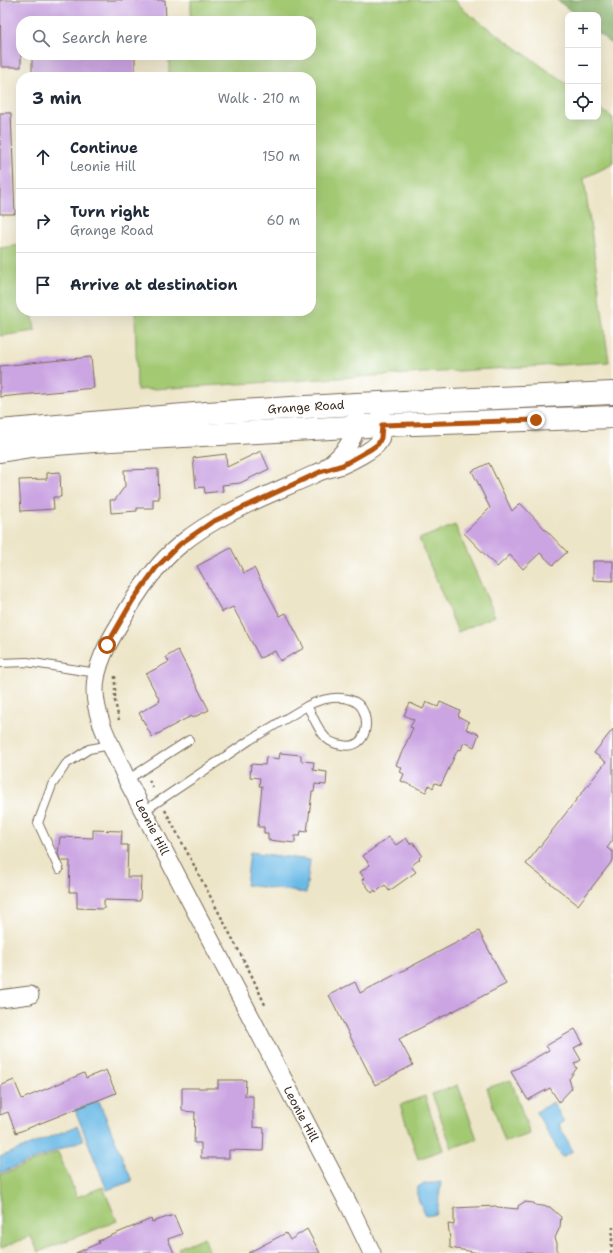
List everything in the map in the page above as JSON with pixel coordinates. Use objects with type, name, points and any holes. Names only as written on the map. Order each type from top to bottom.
[{"type":"main road","name":"Grange Road","points":[[0,431],[207,413],[356,404],[613,393]]},
{"type":"main road","name":"Grange Road","points":[[0,451],[31,446],[94,441],[356,426],[613,417]]},
{"type":"street","name":"Leonie Hill","points":[[372,1253],[349,1205],[127,780],[98,714],[95,690],[97,673],[107,645],[133,600],[156,568],[180,544],[212,522],[320,472],[343,465],[378,444],[382,434],[380,403]]},
{"type":"street","name":"Leonie Hill","points":[[320,472],[338,458],[350,441],[356,426],[356,404]]},
{"type":"street","points":[[0,999],[30,995]]},
{"type":"lane","points":[[0,663],[26,662],[97,673]]},
{"type":"lane","points":[[144,811],[250,740],[307,706],[313,703],[330,698],[346,699],[357,703],[364,712],[366,724],[364,737],[357,744],[348,746],[332,743],[325,737],[307,706]]},
{"type":"lane","points":[[127,780],[189,740]]},
{"type":"lane","points":[[59,869],[38,823],[52,785],[66,764],[88,749],[111,745]]},
{"type":"path","points":[[114,673],[115,701],[120,723]]},
{"type":"path","points":[[143,770],[244,960],[269,1014]]},
{"type":"path","points":[[611,1253],[613,1227]]},
{"type":"green space","points":[[191,0],[455,0],[466,12],[565,83],[565,120],[601,120],[601,109],[613,118],[613,164],[584,178],[609,362],[137,390],[135,316],[316,316],[316,72],[169,72],[169,60],[316,60],[316,16],[191,16]]},
{"type":"green space","points":[[557,0],[613,0],[613,45],[601,35],[601,12],[572,12]]},
{"type":"green space","points":[[16,246],[16,316],[33,316],[35,331],[0,336],[0,248]]},
{"type":"green space","points":[[455,525],[495,616],[458,632],[419,539]]},
{"type":"green space","points":[[511,1080],[530,1134],[505,1142],[487,1088]]},
{"type":"green space","points":[[458,1085],[477,1139],[452,1148],[432,1094]]},
{"type":"green space","points":[[425,1096],[443,1150],[418,1159],[400,1105]]},
{"type":"green space","points":[[58,1152],[77,1197],[103,1187],[117,1221],[38,1252],[31,1236],[1,1248],[0,1175]]},
{"type":"green space","points":[[204,1237],[210,1253],[181,1253],[178,1248]]},
{"type":"water","points":[[250,852],[310,860],[306,893],[246,885]]},
{"type":"water","points":[[99,1101],[132,1181],[107,1190],[75,1110]]},
{"type":"water","points":[[553,1102],[564,1122],[559,1125],[573,1151],[562,1157],[536,1112]]},
{"type":"water","points":[[77,1126],[83,1140],[0,1173],[0,1157]]},
{"type":"water","points":[[441,1182],[437,1214],[426,1216],[417,1196],[417,1188],[424,1184]]},
{"type":"building","points":[[0,0],[165,0],[166,16],[16,16],[16,60],[21,60],[21,67],[1,67]]},
{"type":"building","points":[[32,60],[135,60],[135,72],[32,72]]},
{"type":"building","points":[[0,113],[11,113],[15,214],[0,214]]},
{"type":"building","points":[[91,357],[94,388],[0,397],[0,366]]},
{"type":"building","points":[[261,451],[269,469],[240,483],[222,485],[223,491],[205,493],[204,487],[196,488],[193,458],[226,454],[227,467]]},
{"type":"building","points":[[489,463],[512,511],[520,503],[567,552],[553,565],[540,553],[523,569],[510,555],[497,567],[464,533],[490,508],[472,471]]},
{"type":"building","points":[[158,469],[159,499],[153,499],[153,508],[137,508],[137,511],[111,513],[110,500],[115,500],[125,486],[124,470]]},
{"type":"building","points":[[60,472],[61,497],[53,497],[54,509],[21,511],[19,480],[47,479],[47,473]]},
{"type":"building","points":[[231,548],[244,573],[254,568],[280,616],[286,613],[304,648],[280,661],[275,651],[260,658],[233,607],[222,612],[197,566]]},
{"type":"building","points":[[593,561],[613,561],[613,581],[593,580]]},
{"type":"building","points":[[178,650],[209,710],[192,718],[191,716],[152,737],[139,713],[160,701],[146,674],[169,662],[166,657]]},
{"type":"building","points":[[426,702],[438,707],[440,702],[460,711],[458,716],[469,722],[466,729],[479,734],[474,747],[464,742],[461,750],[458,749],[441,785],[435,783],[433,788],[429,785],[426,792],[401,781],[404,774],[400,772],[402,768],[396,765],[413,728],[410,727],[414,720],[404,715],[410,703],[423,709]]},
{"type":"building","points":[[613,729],[613,840],[607,848],[613,852],[613,860],[578,905],[526,864],[606,762],[594,753]]},
{"type":"building","points":[[280,753],[301,755],[301,761],[314,762],[313,770],[327,772],[326,785],[315,784],[314,792],[312,792],[307,832],[301,831],[300,836],[295,836],[295,843],[268,840],[268,833],[264,833],[264,827],[258,827],[262,786],[259,786],[260,778],[250,777],[251,764],[265,765],[266,757],[279,759]]},
{"type":"building","points":[[93,830],[122,831],[121,845],[128,845],[127,877],[141,877],[140,901],[104,900],[104,909],[77,908],[77,892],[69,892],[70,861],[61,861],[58,854],[60,837],[93,838]]},
{"type":"building","points":[[389,837],[396,845],[406,838],[410,844],[413,842],[422,855],[419,858],[420,859],[411,866],[416,872],[389,891],[385,885],[376,892],[375,890],[372,893],[362,880],[364,878],[360,872],[370,865],[363,856]]},
{"type":"building","points":[[479,931],[506,984],[399,1039],[413,1065],[375,1085],[329,995],[355,982],[360,993]]},
{"type":"building","points":[[575,1029],[583,1043],[574,1048],[581,1060],[574,1064],[577,1068],[569,1079],[572,1088],[559,1102],[550,1088],[528,1100],[511,1072],[549,1050],[546,1046]]},
{"type":"building","points":[[106,1070],[116,1093],[16,1133],[8,1112],[0,1115],[0,1086],[14,1080],[22,1099],[84,1073],[86,1078]]},
{"type":"building","points":[[218,1080],[246,1080],[245,1096],[253,1096],[253,1127],[264,1128],[263,1151],[229,1150],[229,1158],[201,1158],[201,1143],[194,1143],[195,1112],[182,1111],[182,1088],[218,1088]]},
{"type":"building","points":[[524,1202],[550,1207],[561,1217],[560,1227],[555,1238],[557,1243],[557,1253],[480,1253],[450,1248],[448,1224],[454,1225],[454,1208],[496,1206],[518,1209],[518,1206]]},
{"type":"building","points":[[174,1215],[182,1234],[168,1239],[174,1253],[76,1253],[99,1243],[98,1241],[151,1219],[152,1222]]},
{"type":"building","points":[[307,1229],[320,1253],[248,1253],[286,1233],[290,1240]]},
{"type":"route","points":[[107,645],[133,600],[156,568],[180,544],[212,522],[320,472],[343,465],[371,449],[378,444],[381,438],[382,425],[536,420]]}]
